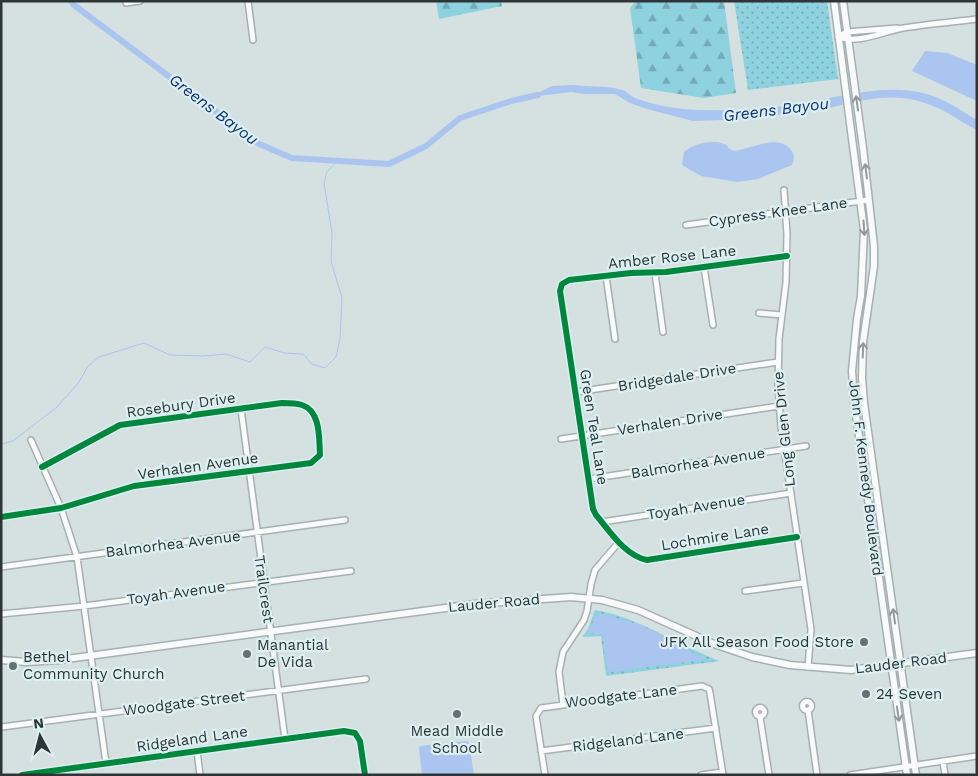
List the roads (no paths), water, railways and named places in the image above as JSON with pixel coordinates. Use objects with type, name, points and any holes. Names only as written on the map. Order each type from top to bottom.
[{"type":"main road","name":"John F. Kennedy Boulevard","points":[[834,1],[864,230],[864,261],[852,379],[907,775]]},
{"type":"main road","name":"John F. Kennedy Boulevard","points":[[843,1],[863,148],[874,261],[863,342],[862,378],[867,429],[916,775]]},
{"type":"main road","points":[[854,149],[863,148]]},
{"type":"main road","points":[[864,261],[874,261]]},
{"type":"main road","points":[[874,544],[883,543]]},
{"type":"main road","name":"Lauder Road","points":[[1,660],[33,662],[90,656],[475,604],[555,598],[589,598],[611,602],[638,610],[703,640],[734,651],[776,662],[808,667],[851,670],[977,653]]},
{"type":"street","points":[[126,3],[140,1]]},
{"type":"street","points":[[248,1],[252,40]]},
{"type":"street","points":[[838,37],[847,32],[977,19]]},
{"type":"street","points":[[838,37],[848,40],[902,28]]},
{"type":"street","name":"Long Glen Drive","points":[[784,190],[787,256],[778,362],[779,406],[810,629],[808,667]]},
{"type":"street","name":"Cypress Knee Lane","points":[[686,225],[869,200]]},
{"type":"street","name":"Amber Rose Lane","points":[[562,284],[569,280],[631,273],[655,273],[787,256]]},
{"type":"street","points":[[704,267],[713,325]]},
{"type":"street","points":[[655,273],[663,332]]},
{"type":"street","points":[[606,276],[615,340]]},
{"type":"street","name":"Green Teal Lane","points":[[562,284],[560,291],[593,509],[619,542],[638,557]]},
{"type":"street","points":[[759,313],[782,315]]},
{"type":"street","name":"Bridgedale Drive","points":[[576,392],[778,362]]},
{"type":"street","name":"Rosebury Drive","points":[[42,467],[120,425],[282,403],[304,405],[314,415],[318,427],[320,455],[311,463]]},
{"type":"street","name":"Verhalen Drive","points":[[561,439],[779,406]]},
{"type":"street","name":"Trailcrest","points":[[240,409],[285,739]]},
{"type":"street","points":[[31,440],[61,508],[77,557],[106,763]]},
{"type":"street","name":"Balmorhea Avenue","points":[[589,479],[806,446]]},
{"type":"street","name":"Verhalen Avenue","points":[[1,517],[61,508],[134,486],[311,463]]},
{"type":"street","name":"Toyah Avenue","points":[[602,522],[791,493]]},
{"type":"street","name":"Balmorhea Avenue","points":[[1,567],[345,520]]},
{"type":"street","name":"Lochmire Lane","points":[[638,557],[646,560],[797,537]]},
{"type":"street","points":[[563,704],[559,672],[561,658],[568,642],[584,620],[595,570],[619,542]]},
{"type":"street","name":"Toyah Avenue","points":[[1,614],[84,606],[351,571]]},
{"type":"street","points":[[745,590],[803,583]]},
{"type":"street","name":"Woodgate Street","points":[[2,727],[366,679]]},
{"type":"street","name":"Woodgate Lane","points":[[541,751],[536,716],[538,710],[544,707],[563,704],[702,686],[709,689],[716,728]]},
{"type":"street","points":[[808,710],[817,775]]},
{"type":"street","points":[[760,717],[769,775]]},
{"type":"street","points":[[701,775],[723,773],[716,728]]},
{"type":"street","name":"Ridgeland Lane","points":[[541,751],[716,728]]},
{"type":"street","name":"Ridgeland Lane","points":[[22,775],[344,731],[355,733],[360,741],[364,775]]},
{"type":"street","points":[[197,751],[200,775]]},
{"type":"street","points":[[541,751],[545,775]]},
{"type":"street","points":[[850,775],[977,756]]},
{"type":"street","points":[[943,761],[945,775]]},
{"type":"water","points":[[925,51],[947,53],[977,65],[977,101],[912,71]]},
{"type":"water","points":[[573,85],[616,88],[642,101],[667,107],[712,110],[769,108],[857,93],[907,90],[930,95],[951,104],[977,120],[977,130],[945,111],[910,99],[869,99],[824,109],[820,108],[752,119],[693,121],[647,109],[630,103],[615,94],[571,92],[530,97],[552,86]]},
{"type":"water","points":[[708,142],[718,142],[727,145],[728,148],[734,151],[772,142],[786,145],[794,155],[792,165],[758,179],[737,182],[701,176],[682,165],[684,152],[688,149]]},
{"type":"water","points":[[599,613],[641,625],[703,658],[701,660],[611,672],[607,669],[603,636],[601,634],[588,633],[596,615]]},
{"type":"water","points":[[467,741],[469,743],[474,775],[422,775],[420,746]]},
{"type":"waterway","name":"Greens Bayou","points":[[71,1],[259,144],[292,158],[389,164],[426,146],[460,118],[511,101],[538,95]]},
{"type":"waterway","points":[[1,444],[13,441],[57,407],[79,382],[88,366],[99,357],[144,343],[170,355],[203,356],[226,354],[250,362],[265,347],[284,353],[303,354],[312,364],[325,368],[336,357],[340,339],[342,298],[331,261],[332,233],[324,183],[327,172],[337,161]]},
{"type":"place","name":"JFK All Season Food Store","points":[[864,642]]},
{"type":"place","name":"Manantial De Vida","points":[[247,654]]},
{"type":"place","name":"Bethel Community Church","points":[[13,666]]},
{"type":"place","name":"24 Seven","points":[[866,694]]},
{"type":"place","name":"Mead Middle School","points":[[457,714]]}]
